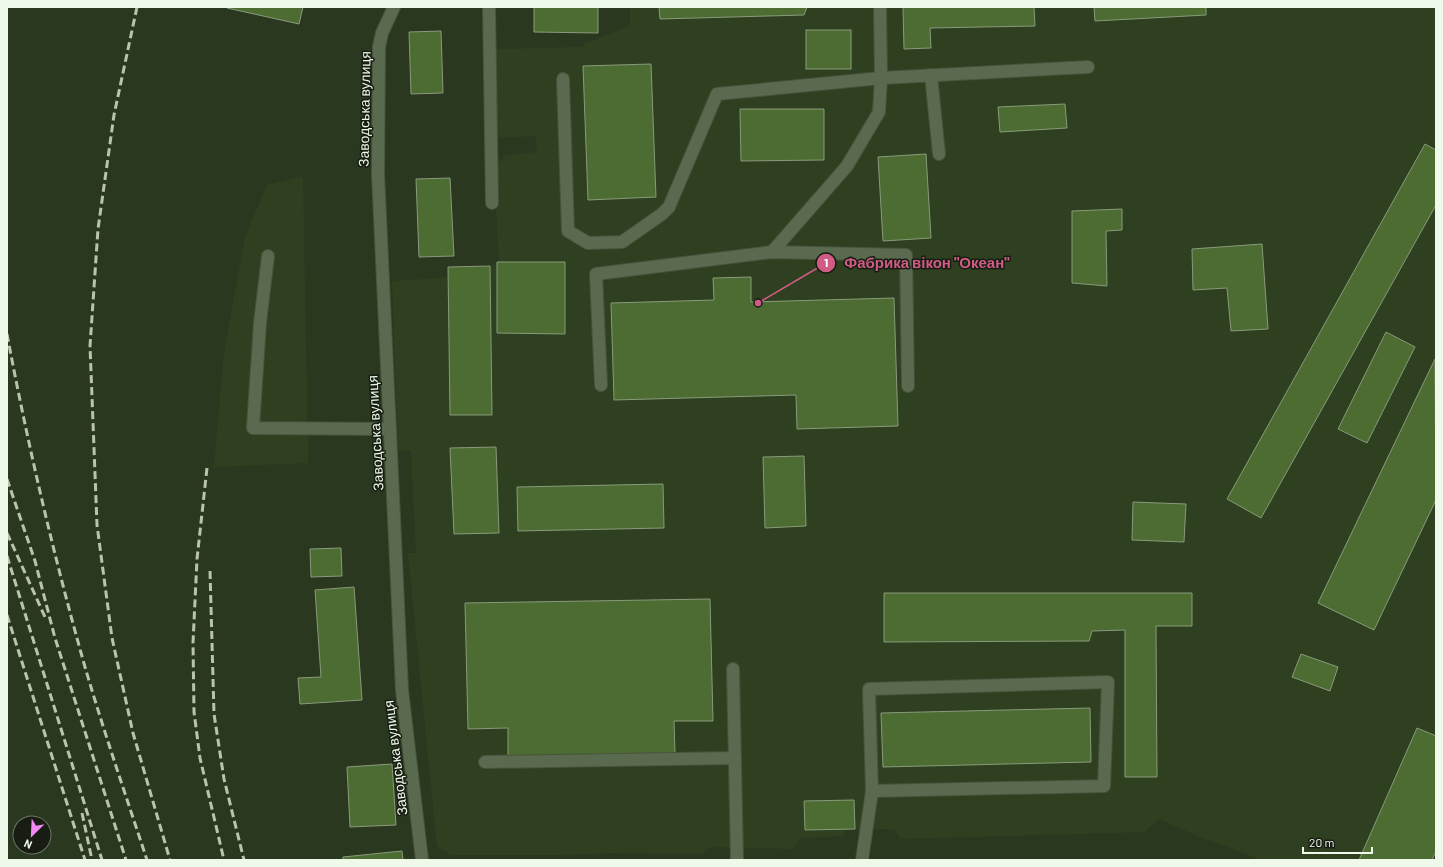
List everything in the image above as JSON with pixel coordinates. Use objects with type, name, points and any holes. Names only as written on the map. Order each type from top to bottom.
[{"type":"street","name":"Заводська вулиця","points":[[394,7],[382,33],[379,55],[378,174],[402,690],[422,860]]},
{"type":"street","points":[[489,7],[492,203]]},
{"type":"street","points":[[772,252],[847,166],[879,112],[881,78],[880,7]]},
{"type":"street","points":[[563,79],[568,231],[588,243],[622,242],[662,214],[669,207],[718,94],[881,78],[1088,67]]},
{"type":"street","points":[[931,75],[939,154]]},
{"type":"street","points":[[601,385],[596,274],[772,252],[906,255],[908,386]]},
{"type":"street","points":[[268,256],[260,323],[253,428],[390,429]]},
{"type":"street","points":[[733,670],[737,860]]},
{"type":"street","points":[[862,860],[872,791],[869,689],[1108,682],[1104,786],[872,791]]},
{"type":"street","points":[[485,762],[735,758]]},
{"type":"shaded area","points":[[630,7],[1436,7],[1436,860],[1262,860],[1197,836],[1159,819],[1145,832],[900,839],[894,829],[847,829],[843,836],[801,838],[792,849],[709,847],[702,854],[609,853],[567,855],[451,855],[437,846],[408,553],[416,553],[411,450],[398,451],[392,281],[442,278],[499,263],[494,167],[506,155],[537,152],[535,136],[496,138],[492,49],[582,47],[586,43],[630,26]]},
{"type":"shaded area","points":[[303,176],[308,463],[214,467],[224,353],[245,237],[267,185]]},
{"type":"building","points":[[227,7],[303,7],[299,24]]},
{"type":"building","points":[[534,7],[598,7],[598,33],[534,32]]},
{"type":"building","points":[[659,7],[807,7],[804,15],[660,19]]},
{"type":"building","points":[[903,7],[1034,7],[1035,26],[930,28],[931,48],[904,49]]},
{"type":"building","points":[[1094,7],[1206,7],[1206,15],[1095,21]]},
{"type":"building","points":[[806,30],[851,30],[851,69],[806,69]]},
{"type":"building","points":[[441,31],[443,93],[411,94],[409,32]]},
{"type":"building","points":[[651,64],[656,197],[588,200],[583,66]]},
{"type":"building","points":[[1065,104],[1067,128],[1000,132],[998,107]]},
{"type":"building","points":[[740,109],[824,109],[824,160],[741,161]]},
{"type":"building","points":[[1425,144],[1436,150],[1436,205],[1261,518],[1227,499]]},
{"type":"building","points":[[926,154],[931,238],[883,241],[878,157]]},
{"type":"building","points":[[450,178],[454,256],[419,257],[416,179]]},
{"type":"building","points":[[1122,209],[1122,230],[1106,231],[1107,286],[1072,283],[1072,211]]},
{"type":"building","points":[[1262,244],[1268,329],[1231,331],[1227,288],[1193,290],[1192,249]]},
{"type":"building","points":[[497,262],[565,262],[565,334],[497,333]]},
{"type":"building","points":[[490,266],[492,415],[450,415],[448,267]]},
{"type":"building","points":[[751,277],[751,302],[894,298],[898,426],[797,429],[796,395],[614,400],[611,303],[714,300],[713,278]]},
{"type":"building","points":[[1386,332],[1415,347],[1367,443],[1338,429]]},
{"type":"building","points":[[1435,359],[1436,500],[1374,630],[1318,603]]},
{"type":"building","points":[[496,447],[499,533],[454,534],[450,448]]},
{"type":"building","points":[[804,456],[806,526],[765,528],[763,457]]},
{"type":"building","points":[[663,484],[664,528],[518,531],[517,487]]},
{"type":"building","points":[[1133,502],[1186,504],[1184,542],[1132,540]]},
{"type":"building","points":[[341,548],[342,576],[311,577],[310,549]]},
{"type":"building","points":[[354,587],[362,700],[300,704],[298,678],[321,677],[315,590]]},
{"type":"building","points":[[884,593],[1192,593],[1192,626],[1156,626],[1157,777],[1125,777],[1125,630],[1092,631],[1089,641],[884,642]]},
{"type":"building","points":[[710,599],[713,721],[674,721],[675,753],[508,756],[508,728],[468,729],[465,603]]},
{"type":"building","points":[[1301,654],[1338,667],[1330,691],[1292,677]]},
{"type":"building","points":[[1090,708],[1091,762],[883,767],[881,713]]},
{"type":"building","points":[[1417,728],[1436,736],[1436,851],[1432,860],[1359,860]]},
{"type":"building","points":[[392,764],[396,825],[350,827],[347,767]]},
{"type":"building","points":[[854,800],[855,829],[805,830],[804,801]]},
{"type":"building","points":[[402,851],[403,860],[343,860],[343,857]]},
{"type":"railway","points":[[137,7],[114,115],[98,229],[90,346],[97,525],[112,638],[133,733],[170,860]]},
{"type":"railway","points":[[7,334],[52,543],[74,626],[100,716],[147,860]]},
{"type":"railway","points":[[207,468],[197,559],[193,643],[194,712],[200,758],[224,860]]},
{"type":"railway","points":[[7,479],[35,561],[55,638],[126,860]]},
{"type":"railway","points":[[7,533],[45,617]]},
{"type":"railway","points":[[7,556],[102,860]]},
{"type":"railway","points":[[210,571],[214,714],[224,779],[244,860]]},
{"type":"railway","points":[[7,615],[85,860]]},
{"type":"railway","points":[[82,813],[92,860]]},
{"type":"place","name":"Фабрика вікон \"Океан\"","points":[[758,303]]}]
